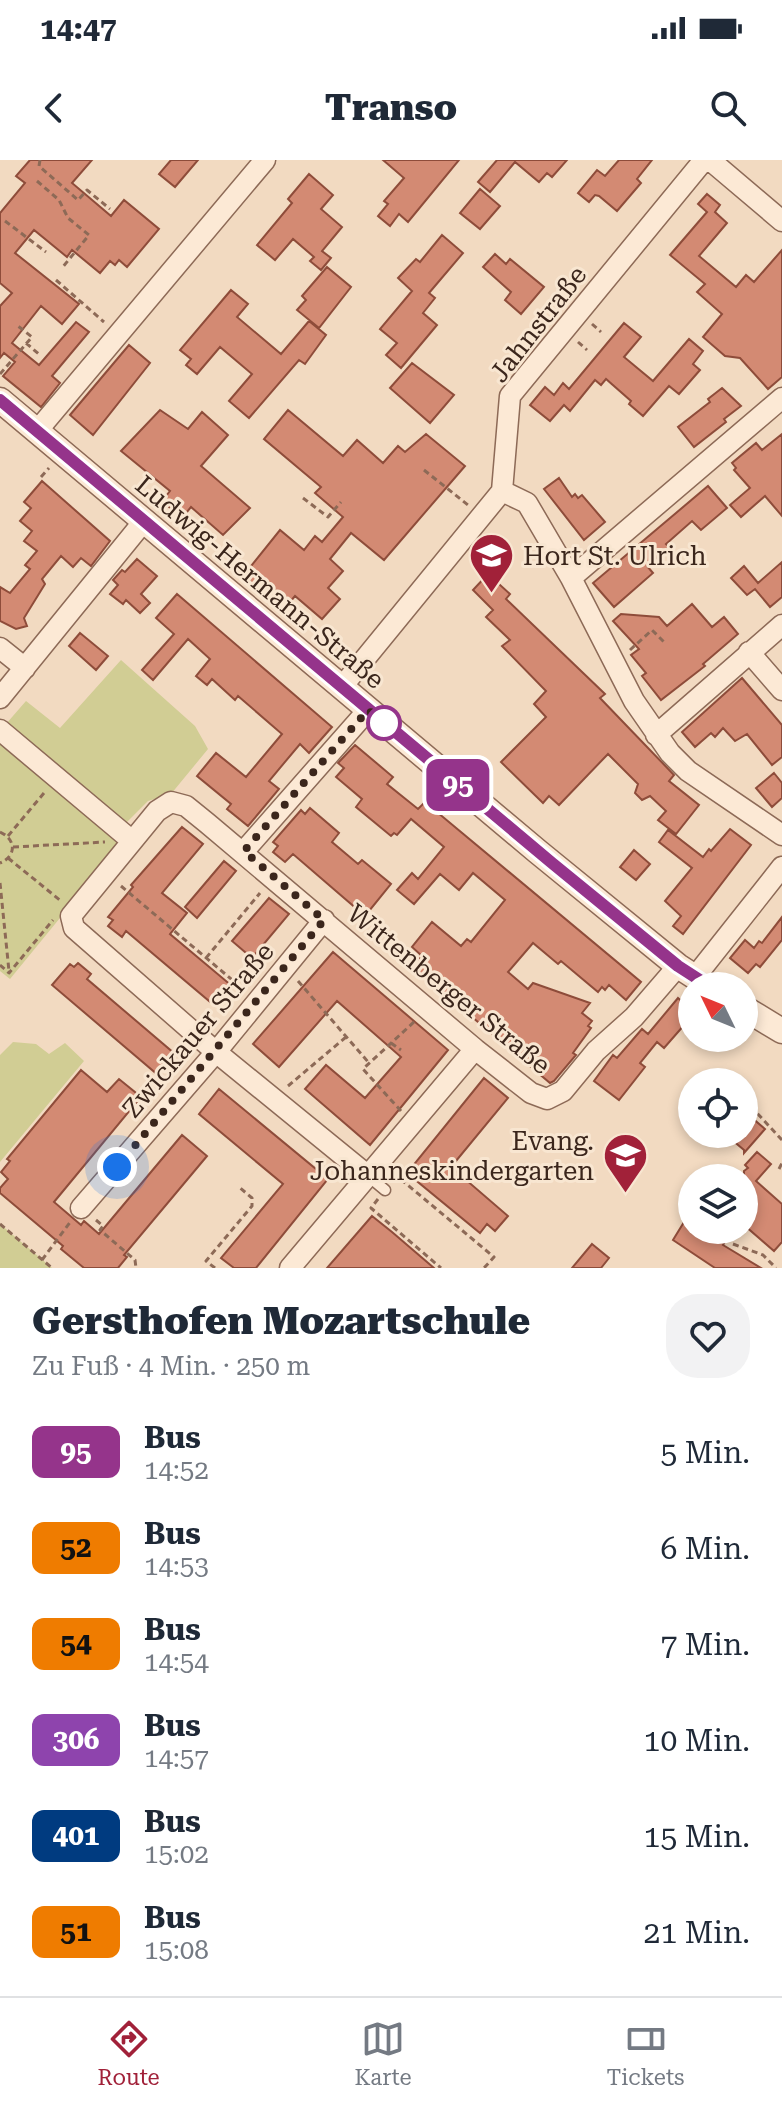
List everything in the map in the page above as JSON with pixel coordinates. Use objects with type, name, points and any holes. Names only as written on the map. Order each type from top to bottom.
[{"type":"street","points":[[37,431],[265,160]]},
{"type":"street","name":"Jahnstraße","points":[[502,491],[510,396],[704,160]]},
{"type":"street","points":[[710,160],[782,221]]},
{"type":"street","points":[[571,578],[782,398]]},
{"type":"street","name":"Ludwig-Hermann-Straße","points":[[0,400],[341,688],[689,972]]},
{"type":"street","points":[[341,688],[502,491],[527,503],[656,735],[688,771],[782,835]]},
{"type":"street","points":[[0,698],[144,521]]},
{"type":"street","points":[[656,735],[782,625]]},
{"type":"street","points":[[0,648],[25,668]]},
{"type":"street","points":[[749,652],[782,690]]},
{"type":"street","points":[[244,851],[368,710]]},
{"type":"street","points":[[0,730],[57,777],[125,841],[105,873],[68,910],[74,928],[216,1052],[367,1175]]},
{"type":"street","name":"Wittenberger Straße","points":[[125,841],[171,802],[186,806],[244,851],[475,1049],[531,1093],[547,1099],[563,1091],[596,1051],[634,1017],[678,987]]},
{"type":"street","points":[[697,972],[782,867]]},
{"type":"street","name":"Zwickauer Straße","points":[[81,1208],[216,1052],[324,920]]},
{"type":"street","points":[[758,1016],[782,1031]]},
{"type":"street","points":[[290,1268],[475,1049]]},
{"type":"lane","points":[[367,1175],[385,1190]]},
{"type":"path","points":[[40,160],[39,166],[78,200],[87,190],[110,209]]},
{"type":"path","points":[[37,181],[59,200],[68,218],[89,235],[62,268]]},
{"type":"path","points":[[5,221],[46,252]]},
{"type":"path","points":[[56,280],[118,334]]},
{"type":"path","points":[[0,374],[32,337],[18,326]]},
{"type":"path","points":[[26,343],[41,356]]},
{"type":"path","points":[[424,470],[481,516]]},
{"type":"path","points":[[303,498],[328,517],[341,502]]},
{"type":"path","points":[[615,664],[652,630],[665,643]]},
{"type":"path","points":[[8,836],[57,777]]},
{"type":"path","points":[[0,832],[8,836],[13,847],[8,858],[0,863]]},
{"type":"path","points":[[13,847],[125,841]]},
{"type":"path","points":[[8,858],[68,910]]},
{"type":"path","points":[[105,873],[258,1001]]},
{"type":"path","points":[[206,958],[274,877]]},
{"type":"path","points":[[0,883],[9,973]]},
{"type":"path","points":[[286,967],[369,1063]]},
{"type":"path","points":[[412,1123],[363,1069],[428,1009]]},
{"type":"path","points":[[285,1088],[346,1037]]},
{"type":"path","points":[[391,1043],[401,1050]]},
{"type":"path","points":[[758,1114],[782,1140]]},
{"type":"path","points":[[779,1169],[782,1163]]},
{"type":"path","points":[[441,1268],[371,1208],[398,1177],[494,1257],[484,1268]]},
{"type":"path","points":[[215,1268],[206,1261],[252,1206],[252,1198],[239,1187]]},
{"type":"path","points":[[42,1260],[81,1208],[103,1226],[100,1230],[135,1260],[136,1268]]},
{"type":"path","points":[[0,1224],[52,1268]]},
{"type":"path","points":[[733,1244],[763,1255],[776,1268]]},
{"type":"shaded area","points":[[121,660],[195,726],[208,749],[171,794],[148,801],[126,823],[6,724],[26,701],[60,728]]},
{"type":"shaded area","points":[[0,739],[123,841],[10,979],[0,971]]},
{"type":"shaded area","points":[[13,1042],[36,1044],[49,1054],[65,1043],[84,1061],[0,1162],[0,1055]]},
{"type":"shaded area","points":[[0,1224],[52,1268],[0,1268]]},
{"type":"building","points":[[30,160],[92,160],[72,183],[111,216],[124,200],[159,229],[127,267],[119,260],[115,265],[110,261],[100,273],[72,250],[67,257],[34,230],[15,253],[79,304],[62,324],[41,306],[12,343],[39,365],[76,322],[89,332],[52,376],[60,383],[41,407],[3,376],[15,362],[4,353],[0,358],[0,306],[12,293],[0,283],[0,213],[25,183],[16,176]]},
{"type":"building","points":[[171,160],[198,160],[175,187],[159,174]]},
{"type":"building","points":[[383,160],[459,160],[408,222],[399,214],[390,226],[378,216],[388,204],[384,201],[404,178]]},
{"type":"building","points":[[497,160],[567,160],[552,177],[547,173],[539,182],[515,162],[490,192],[478,182]]},
{"type":"building","points":[[619,160],[652,160],[637,179],[641,183],[617,211],[599,196],[595,195],[589,202],[578,193],[597,170],[605,176]]},
{"type":"building","points":[[309,174],[333,195],[321,209],[342,227],[322,251],[331,258],[321,270],[310,261],[314,257],[293,239],[275,260],[257,245],[292,203],[288,199]]},
{"type":"building","points":[[480,189],[500,206],[480,229],[460,213]]},
{"type":"building","points":[[707,194],[720,205],[715,212],[727,223],[699,256],[736,287],[746,275],[754,282],[782,250],[782,377],[768,389],[740,358],[725,356],[703,337],[722,314],[697,292],[705,284],[670,255],[707,212],[698,204]]},
{"type":"building","points":[[442,235],[463,253],[429,293],[435,298],[423,313],[437,325],[401,368],[386,355],[397,343],[380,329],[412,291],[398,278],[416,259],[420,262]]},
{"type":"building","points":[[495,254],[506,264],[510,259],[544,287],[521,314],[505,300],[511,292],[483,267]]},
{"type":"building","points":[[327,267],[351,287],[319,328],[297,310],[306,300],[302,296]]},
{"type":"building","points":[[231,290],[248,304],[237,317],[281,354],[309,321],[326,335],[305,364],[299,360],[249,418],[229,401],[252,374],[220,347],[197,374],[186,365],[191,359],[180,350]]},
{"type":"building","points":[[624,323],[641,337],[624,357],[653,381],[689,339],[703,351],[693,364],[700,370],[679,394],[669,386],[643,416],[606,379],[601,385],[595,380],[570,411],[564,405],[550,421],[530,405],[545,387],[554,395],[563,383],[569,389]]},
{"type":"building","points":[[129,345],[150,363],[93,435],[70,415]]},
{"type":"building","points":[[412,363],[454,395],[430,423],[390,388]]},
{"type":"building","points":[[722,388],[741,406],[694,447],[678,427],[710,402],[708,399]]},
{"type":"building","points":[[160,410],[188,429],[202,412],[228,435],[201,466],[250,508],[223,535],[191,507],[182,518],[162,501],[170,491],[121,451]]},
{"type":"building","points":[[288,410],[343,456],[357,440],[383,463],[398,446],[405,452],[426,434],[465,466],[384,560],[351,533],[330,559],[343,571],[328,588],[340,599],[322,619],[295,596],[284,609],[243,576],[280,530],[304,550],[315,536],[322,542],[343,517],[315,493],[321,487],[264,439]]},
{"type":"building","points":[[782,434],[782,516],[765,496],[741,517],[730,505],[750,488],[734,470],[736,468],[732,463],[756,443],[762,450]]},
{"type":"building","points":[[559,478],[572,497],[582,495],[605,522],[584,540],[544,489]]},
{"type":"building","points":[[42,481],[110,541],[91,566],[81,558],[73,567],[61,556],[42,579],[45,584],[24,618],[27,626],[16,629],[0,621],[0,587],[10,593],[30,569],[25,565],[37,551],[24,541],[32,531],[20,521],[31,508],[24,502]]},
{"type":"building","points":[[708,486],[727,508],[701,530],[692,521],[647,566],[653,573],[614,607],[593,583]]},
{"type":"building","points":[[137,559],[157,576],[141,594],[150,603],[140,613],[126,600],[123,604],[110,594],[118,585],[113,580]]},
{"type":"building","points":[[782,562],[782,597],[770,607],[755,589],[747,595],[731,578],[744,566],[758,583]]},
{"type":"building","points":[[488,574],[510,594],[506,599],[605,694],[600,698],[674,775],[669,781],[699,805],[676,834],[658,820],[666,811],[650,796],[642,800],[635,793],[638,784],[608,754],[559,805],[549,796],[543,803],[501,762],[546,717],[534,704],[546,691],[502,646],[510,640],[486,617],[493,610],[473,590]]},
{"type":"building","points":[[177,594],[332,727],[309,753],[300,744],[269,781],[279,789],[248,826],[227,809],[231,804],[197,776],[216,753],[246,777],[282,734],[238,696],[235,700],[212,679],[207,685],[196,676],[210,659],[188,639],[153,680],[142,670],[174,634],[156,618]]},
{"type":"building","points":[[692,604],[712,627],[724,617],[738,634],[703,664],[705,666],[661,700],[642,676],[646,673],[631,655],[639,649],[613,621],[621,614],[659,617],[667,626]]},
{"type":"building","points":[[80,633],[108,656],[96,670],[69,646]]},
{"type":"building","points":[[742,678],[782,725],[782,757],[772,765],[747,734],[735,741],[723,728],[715,737],[711,733],[695,747],[682,732]]},
{"type":"building","points":[[355,745],[393,777],[387,784],[418,809],[425,802],[641,982],[626,1000],[609,985],[598,992],[561,961],[558,964],[533,943],[508,972],[528,989],[533,983],[590,1003],[582,1013],[592,1021],[588,1026],[591,1028],[573,1053],[576,1055],[554,1081],[550,1083],[413,967],[422,956],[412,947],[432,922],[461,946],[467,939],[471,942],[505,900],[473,873],[459,890],[440,874],[414,904],[397,890],[412,873],[418,879],[444,847],[411,819],[397,835],[394,833],[391,836],[356,807],[362,799],[336,777],[344,768],[338,763]]},
{"type":"building","points":[[774,773],[782,783],[782,798],[772,807],[756,788]]},
{"type":"building","points":[[310,808],[339,833],[332,842],[358,864],[362,860],[391,884],[365,916],[293,854],[285,862],[273,852],[278,846],[273,842],[301,810],[305,814]]},
{"type":"building","points":[[182,827],[203,844],[162,893],[187,913],[170,934],[232,986],[215,1006],[126,931],[122,937],[108,926],[113,920],[108,917],[133,887],[131,885]]},
{"type":"building","points":[[730,829],[751,845],[683,934],[673,926],[681,916],[665,901],[692,868],[659,842],[668,830],[703,857]]},
{"type":"building","points":[[634,850],[650,864],[636,880],[620,867]]},
{"type":"building","points":[[224,861],[236,871],[197,918],[185,907]]},
{"type":"building","points":[[269,898],[289,914],[252,958],[232,941]]},
{"type":"building","points":[[782,917],[782,940],[760,967],[756,964],[747,972],[730,958],[745,940],[754,948],[759,941],[762,943]]},
{"type":"building","points":[[333,952],[448,1050],[370,1145],[305,1089],[326,1065],[365,1098],[401,1057],[337,1001],[279,1067],[253,1044]]},
{"type":"building","points":[[78,963],[91,974],[87,979],[175,1054],[158,1075],[52,985],[70,964],[74,967]]},
{"type":"building","points":[[678,998],[678,1032],[664,1048],[657,1042],[640,1063],[645,1067],[619,1100],[594,1081],[613,1055],[617,1058],[642,1029],[648,1034]]},
{"type":"building","points":[[81,1070],[107,1092],[119,1079],[141,1097],[54,1202],[81,1225],[84,1221],[99,1234],[182,1135],[207,1156],[124,1255],[127,1257],[118,1268],[84,1268],[61,1249],[63,1246],[0,1193],[0,1188],[8,1179],[1,1172],[10,1161],[7,1159]]},
{"type":"building","points":[[484,1078],[508,1098],[451,1167],[508,1216],[495,1231],[487,1224],[480,1233],[407,1173]]},
{"type":"building","points":[[219,1089],[328,1179],[256,1268],[234,1268],[221,1258],[283,1184],[199,1114]]},
{"type":"building","points":[[758,1123],[765,1129],[758,1137]]},
{"type":"building","points":[[757,1152],[771,1164],[758,1179],[758,1164],[746,1164]]},
{"type":"building","points":[[758,1183],[782,1204],[782,1242],[774,1251],[758,1237]]},
{"type":"building","points":[[372,1216],[392,1232],[434,1268],[327,1268]]},
{"type":"building","points":[[592,1244],[609,1258],[601,1268],[572,1268]]},
{"type":"building","points":[[679,1244],[724,1244],[761,1268],[715,1268]]},
{"type":"bus line","name":"95","points":[[0,400],[330,679],[687,972]]},
{"type":"place","name":"Hort St. Ulrich","points":[[492,595]]},
{"type":"place","name":"Evang. Johanneskindergarten","points":[[625,1195]]},
{"type":"route","points":[[117,1167],[324,920],[244,851],[368,710],[384,723]]}]
